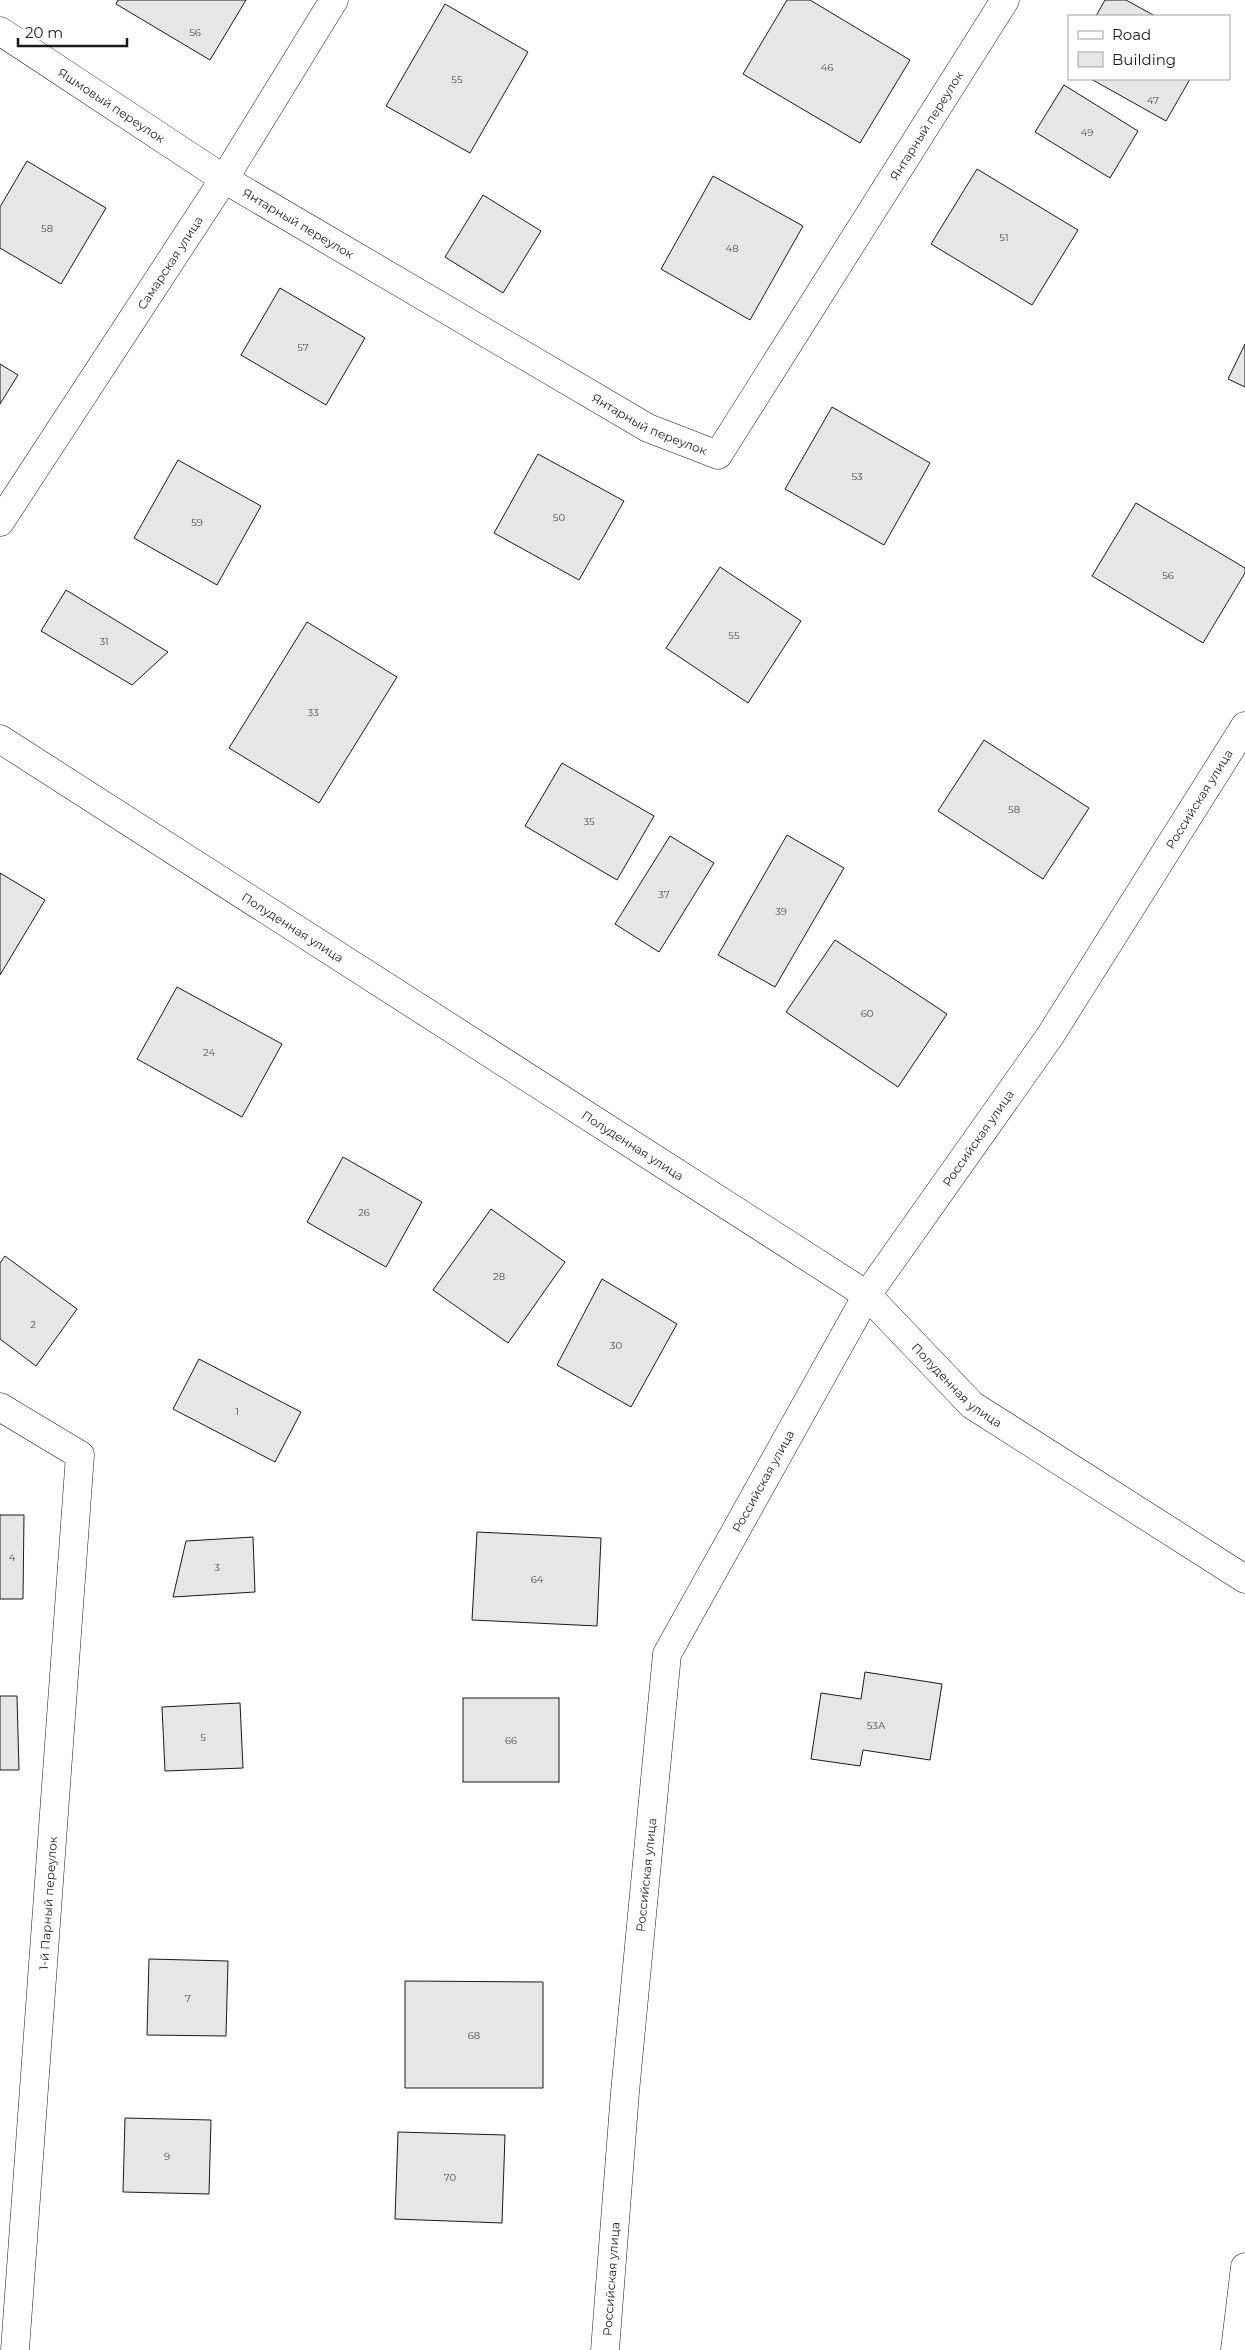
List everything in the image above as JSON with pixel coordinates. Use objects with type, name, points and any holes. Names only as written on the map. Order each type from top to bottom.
[{"type":"street","name":"Самарская улица","points":[[0,522],[224,178],[334,0]]},
{"type":"street","name":"Янтарный переулок","points":[[224,178],[648,428],[718,455],[1005,0]]},
{"type":"street","name":"Яшмовый переулок","points":[[0,31],[224,178]]},
{"type":"street","name":"Российская улица","points":[[606,2350],[624,2092],[667,1654],[867,1295],[1050,1036],[1245,726]]},
{"type":"street","name":"Полуденная улица","points":[[0,739],[867,1295],[972,1405],[1245,1579]]},
{"type":"street","name":"1-й Парный переулок","points":[[0,1407],[80,1456],[15,2350]]},
{"type":"street","points":[[1235,2350],[1245,2267]]},
{"type":"building","points":[[118,0],[246,0],[210,60],[116,4]]},
{"type":"building","points":[[787,0],[810,0],[910,60],[860,143],[743,74]]},
{"type":"building","points":[[1105,0],[1126,0],[1153,15],[1097,15]]},
{"type":"building","points":[[445,4],[528,52],[470,153],[386,106]]},
{"type":"building","points":[[1093,80],[1189,80],[1166,121]]},
{"type":"building","points":[[1064,85],[1138,131],[1110,178],[1035,132]]},
{"type":"building","points":[[27,161],[106,208],[61,284],[0,248],[0,207]]},
{"type":"building","points":[[977,169],[1078,230],[1032,305],[931,244]]},
{"type":"building","points":[[713,176],[803,226],[750,320],[661,269]]},
{"type":"building","points":[[483,195],[541,231],[503,293],[445,257]]},
{"type":"building","points":[[280,288],[365,338],[326,405],[241,355]]},
{"type":"building","points":[[1245,344],[1245,387],[1228,379]]},
{"type":"building","points":[[0,364],[18,375],[0,404]]},
{"type":"building","points":[[832,407],[930,463],[884,545],[785,489]]},
{"type":"building","points":[[538,454],[624,501],[579,580],[494,533]]},
{"type":"building","points":[[178,460],[261,506],[217,585],[134,538]]},
{"type":"building","points":[[1136,503],[1245,568],[1245,573],[1203,643],[1092,576]]},
{"type":"building","points":[[720,567],[801,621],[748,703],[666,648]]},
{"type":"building","points":[[66,590],[168,652],[132,685],[41,631]]},
{"type":"building","points":[[307,622],[397,677],[319,803],[229,748]]},
{"type":"building","points":[[984,740],[1089,808],[1043,879],[938,811]]},
{"type":"building","points":[[562,763],[654,816],[617,880],[525,826]]},
{"type":"building","points":[[787,835],[844,868],[775,987],[718,955]]},
{"type":"building","points":[[670,836],[714,863],[659,952],[615,924]]},
{"type":"building","points":[[0,873],[45,900],[0,975]]},
{"type":"building","points":[[835,940],[947,1014],[898,1087],[786,1012]]},
{"type":"building","points":[[177,987],[282,1044],[242,1117],[137,1059]]},
{"type":"building","points":[[343,1157],[422,1202],[386,1267],[307,1222]]},
{"type":"building","points":[[491,1209],[565,1262],[508,1343],[433,1290]]},
{"type":"building","points":[[5,1256],[77,1309],[36,1366],[0,1339],[0,1263]]},
{"type":"building","points":[[602,1279],[677,1324],[631,1407],[557,1365]]},
{"type":"building","points":[[199,1359],[301,1412],[275,1462],[173,1409]]},
{"type":"building","points":[[0,1515],[24,1515],[23,1599],[0,1599]]},
{"type":"building","points":[[477,1532],[601,1538],[597,1626],[472,1620]]},
{"type":"building","points":[[253,1537],[255,1592],[173,1597],[186,1541]]},
{"type":"building","points":[[865,1672],[942,1684],[930,1760],[863,1750],[860,1766],[811,1759],[821,1693],[861,1699]]},
{"type":"building","points":[[0,1696],[17,1696],[19,1770],[0,1770]]},
{"type":"building","points":[[463,1698],[559,1698],[559,1782],[463,1782]]},
{"type":"building","points":[[240,1703],[243,1768],[165,1771],[162,1707]]},
{"type":"building","points":[[149,1959],[228,1961],[226,2036],[147,2035]]},
{"type":"building","points":[[405,1981],[543,1982],[543,2088],[405,2088]]},
{"type":"building","points":[[125,2118],[211,2120],[209,2194],[123,2192]]},
{"type":"building","points":[[398,2132],[505,2135],[502,2223],[395,2219]]}]
